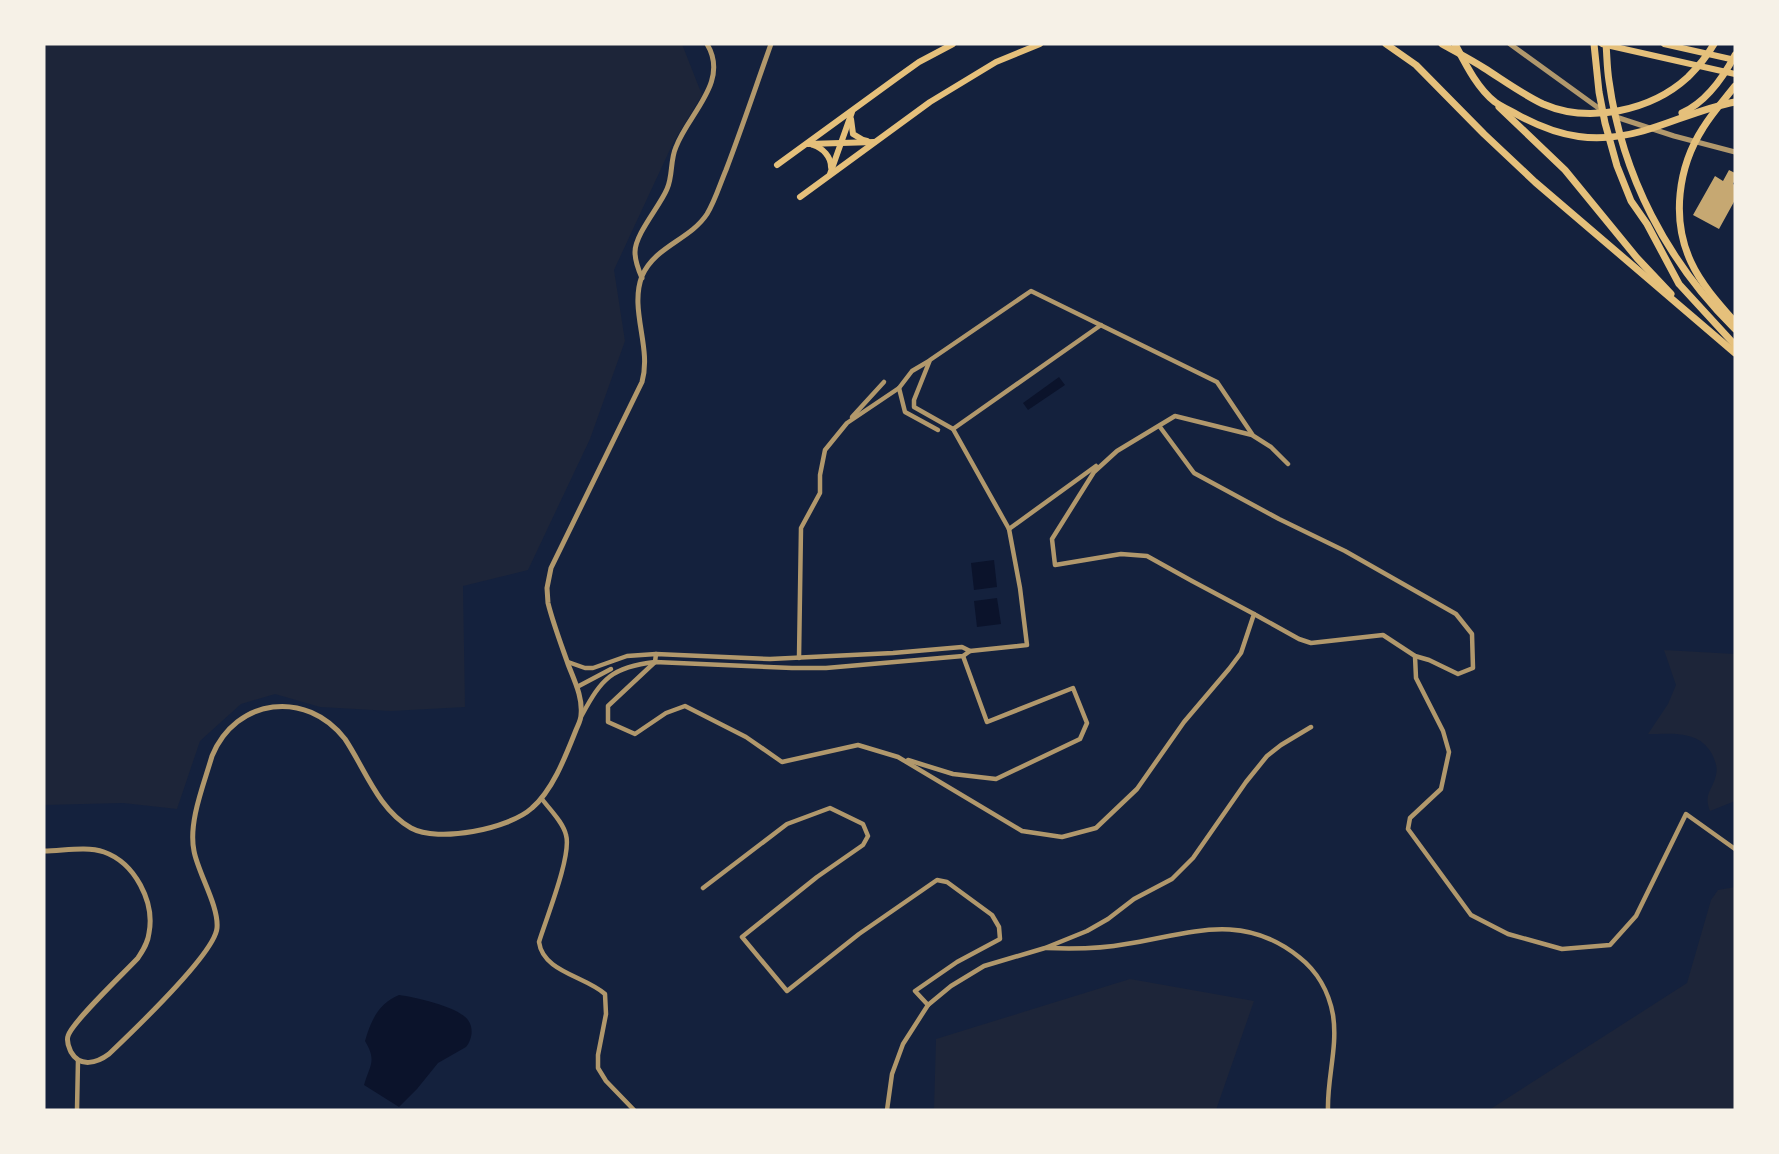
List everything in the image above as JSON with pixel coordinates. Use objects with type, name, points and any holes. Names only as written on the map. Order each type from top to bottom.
[{"type":"highway","points":[[1386,44],[1416,65],[1510,159],[1735,354]]},
{"type":"highway","points":[[1442,44],[1546,105],[1573,112],[1610,112],[1655,99],[1678,85],[1705,59],[1714,44]]},
{"type":"highway","points":[[1455,44],[1482,89],[1565,170],[1637,258],[1689,313]]},
{"type":"highway","points":[[1594,44],[1605,123],[1617,166],[1631,201],[1647,224],[1679,284],[1735,345]]},
{"type":"highway","points":[[1604,44],[1618,126],[1640,192],[1680,264],[1706,298],[1735,329]]},
{"type":"highway","points":[[1643,131],[1689,110],[1718,84],[1735,57]]},
{"type":"highway","points":[[1735,86],[1694,144],[1682,178],[1680,219],[1691,262],[1700,278],[1735,322]]},
{"type":"highway","points":[[1494,101],[1535,124],[1566,135],[1601,139],[1643,131],[1705,109],[1735,102]]},
{"type":"main road","points":[[777,165],[919,62],[953,44]]},
{"type":"main road","points":[[800,197],[930,102],[996,62],[1040,44]]},
{"type":"main road","points":[[1604,44],[1735,74]]},
{"type":"main road","points":[[1664,44],[1735,57]]},
{"type":"main road","points":[[852,110],[850,122],[853,134],[863,141],[876,142]]},
{"type":"main road","points":[[829,176],[852,110]]},
{"type":"main road","points":[[806,144],[876,142]]},
{"type":"main road","points":[[806,144],[818,146],[827,154],[831,164],[829,176]]},
{"type":"street","points":[[642,278],[634,249],[667,190],[676,147],[713,80],[714,67],[707,44]]},
{"type":"street","points":[[582,716],[580,696],[548,603],[549,577],[561,546],[645,373],[638,293],[642,278],[651,260],[692,230],[708,212],[771,44]]},
{"type":"street","points":[[1510,44],[1604,112],[1674,136],[1735,152]]},
{"type":"street","points":[[847,423],[899,388],[912,371],[1031,291],[1217,382],[1252,435]]},
{"type":"street","points":[[953,429],[1101,325]]},
{"type":"street","points":[[577,687],[612,671],[655,662],[746,667],[834,667],[962,656],[970,651],[1027,645],[1009,528],[953,429],[915,407],[914,400],[930,360]]},
{"type":"street","points":[[799,658],[801,528],[820,493],[825,450],[884,382]]},
{"type":"street","points":[[899,388],[905,412],[937,430]]},
{"type":"street","points":[[1009,528],[1117,451],[1175,416],[1252,435],[1271,447],[1288,464]]},
{"type":"street","points":[[1117,451],[1094,472],[1052,539],[1055,565],[1121,554],[1147,556],[1299,639],[1311,643],[1382,635],[1415,656],[1458,674],[1473,668],[1472,634],[1456,614],[1345,551],[1194,473],[1160,427]]},
{"type":"street","points":[[898,757],[1022,831],[1062,837],[1096,828],[1137,789],[1184,722],[1241,653],[1254,614]]},
{"type":"street","points":[[568,662],[593,668],[627,656],[656,654],[799,658],[962,647],[970,651]]},
{"type":"street","points":[[656,654],[655,662],[608,706],[608,723],[635,734],[666,713],[685,706],[746,737],[782,762],[858,745],[953,774],[996,779],[1080,739],[1087,723],[1073,688],[987,722],[962,656]]},
{"type":"street","points":[[1415,656],[1416,678],[1443,731],[1449,752],[1441,789],[1410,818],[1408,829],[1471,915],[1508,934],[1562,948],[1609,944],[1636,916],[1686,814],[1735,849]]},
{"type":"street","points":[[832,657],[834,667]]},
{"type":"street","points":[[746,658],[746,667]]},
{"type":"street","points":[[608,663],[612,671]]},
{"type":"street","points":[[44,851],[104,852],[115,858],[135,877],[142,887],[148,907],[150,931],[144,950],[69,1034],[68,1045],[73,1055],[78,1060],[91,1063],[109,1054],[151,1012],[193,967],[214,939],[217,923],[194,854],[194,820],[216,746],[227,730],[245,716],[262,708],[283,707],[305,710],[325,720],[345,739],[386,807],[404,823],[422,833],[457,834],[522,816],[542,799],[563,762],[582,716],[604,679],[612,671]]},
{"type":"street","points":[[887,1110],[892,1074],[903,1044],[928,1005],[951,986],[984,966],[1045,948],[1087,931],[1108,919],[1133,899],[1172,879],[1193,858],[1267,756],[1311,726]]},
{"type":"street","points":[[542,799],[567,836],[567,855],[539,942],[540,951],[548,962],[596,986],[606,994],[606,1014],[598,1068],[606,1081],[634,1110]]},
{"type":"street","points":[[703,888],[787,824],[830,808],[863,824],[868,836],[863,845],[817,877],[742,937],[787,991],[859,934],[937,880],[947,882],[992,915],[999,928],[1000,939],[957,962],[915,991],[928,1005]]},
{"type":"street","points":[[1045,948],[1123,945],[1199,930],[1245,930],[1279,943],[1310,966],[1326,992],[1333,1013],[1336,1038],[1328,1110]]},
{"type":"street","points":[[77,1110],[78,1060]]},
{"type":"shaded area","points":[[44,44],[682,44],[702,95],[673,143],[614,270],[625,341],[590,439],[528,570],[463,586],[465,707],[391,711],[320,707],[275,694],[241,704],[200,741],[177,809],[123,803],[44,805]]},
{"type":"shaded area","points":[[1059,377],[1065,385],[1028,410],[1023,403]]},
{"type":"shaded area","points":[[994,560],[997,587],[974,590],[971,563]]},
{"type":"shaded area","points":[[997,598],[1001,624],[977,627],[974,601]]},
{"type":"shaded area","points":[[1664,650],[1735,654],[1735,801],[1710,811],[1708,796],[1717,769],[1707,746],[1684,735],[1648,734],[1668,704],[1676,685]]},
{"type":"shaded area","points":[[1735,887],[1735,1110],[1489,1110],[1687,983],[1711,900],[1718,890]]},
{"type":"shaded area","points":[[1130,979],[1254,1001],[1216,1110],[934,1110],[936,1039]]},
{"type":"shaded area","points":[[399,995],[425,1000],[456,1011],[468,1020],[472,1030],[466,1047],[438,1063],[399,1107],[364,1085],[372,1058],[365,1041],[370,1026],[381,1008]]},
{"type":"building","points":[[1729,170],[1735,173],[1735,200],[1719,229],[1693,215],[1715,176],[1723,181]]}]
